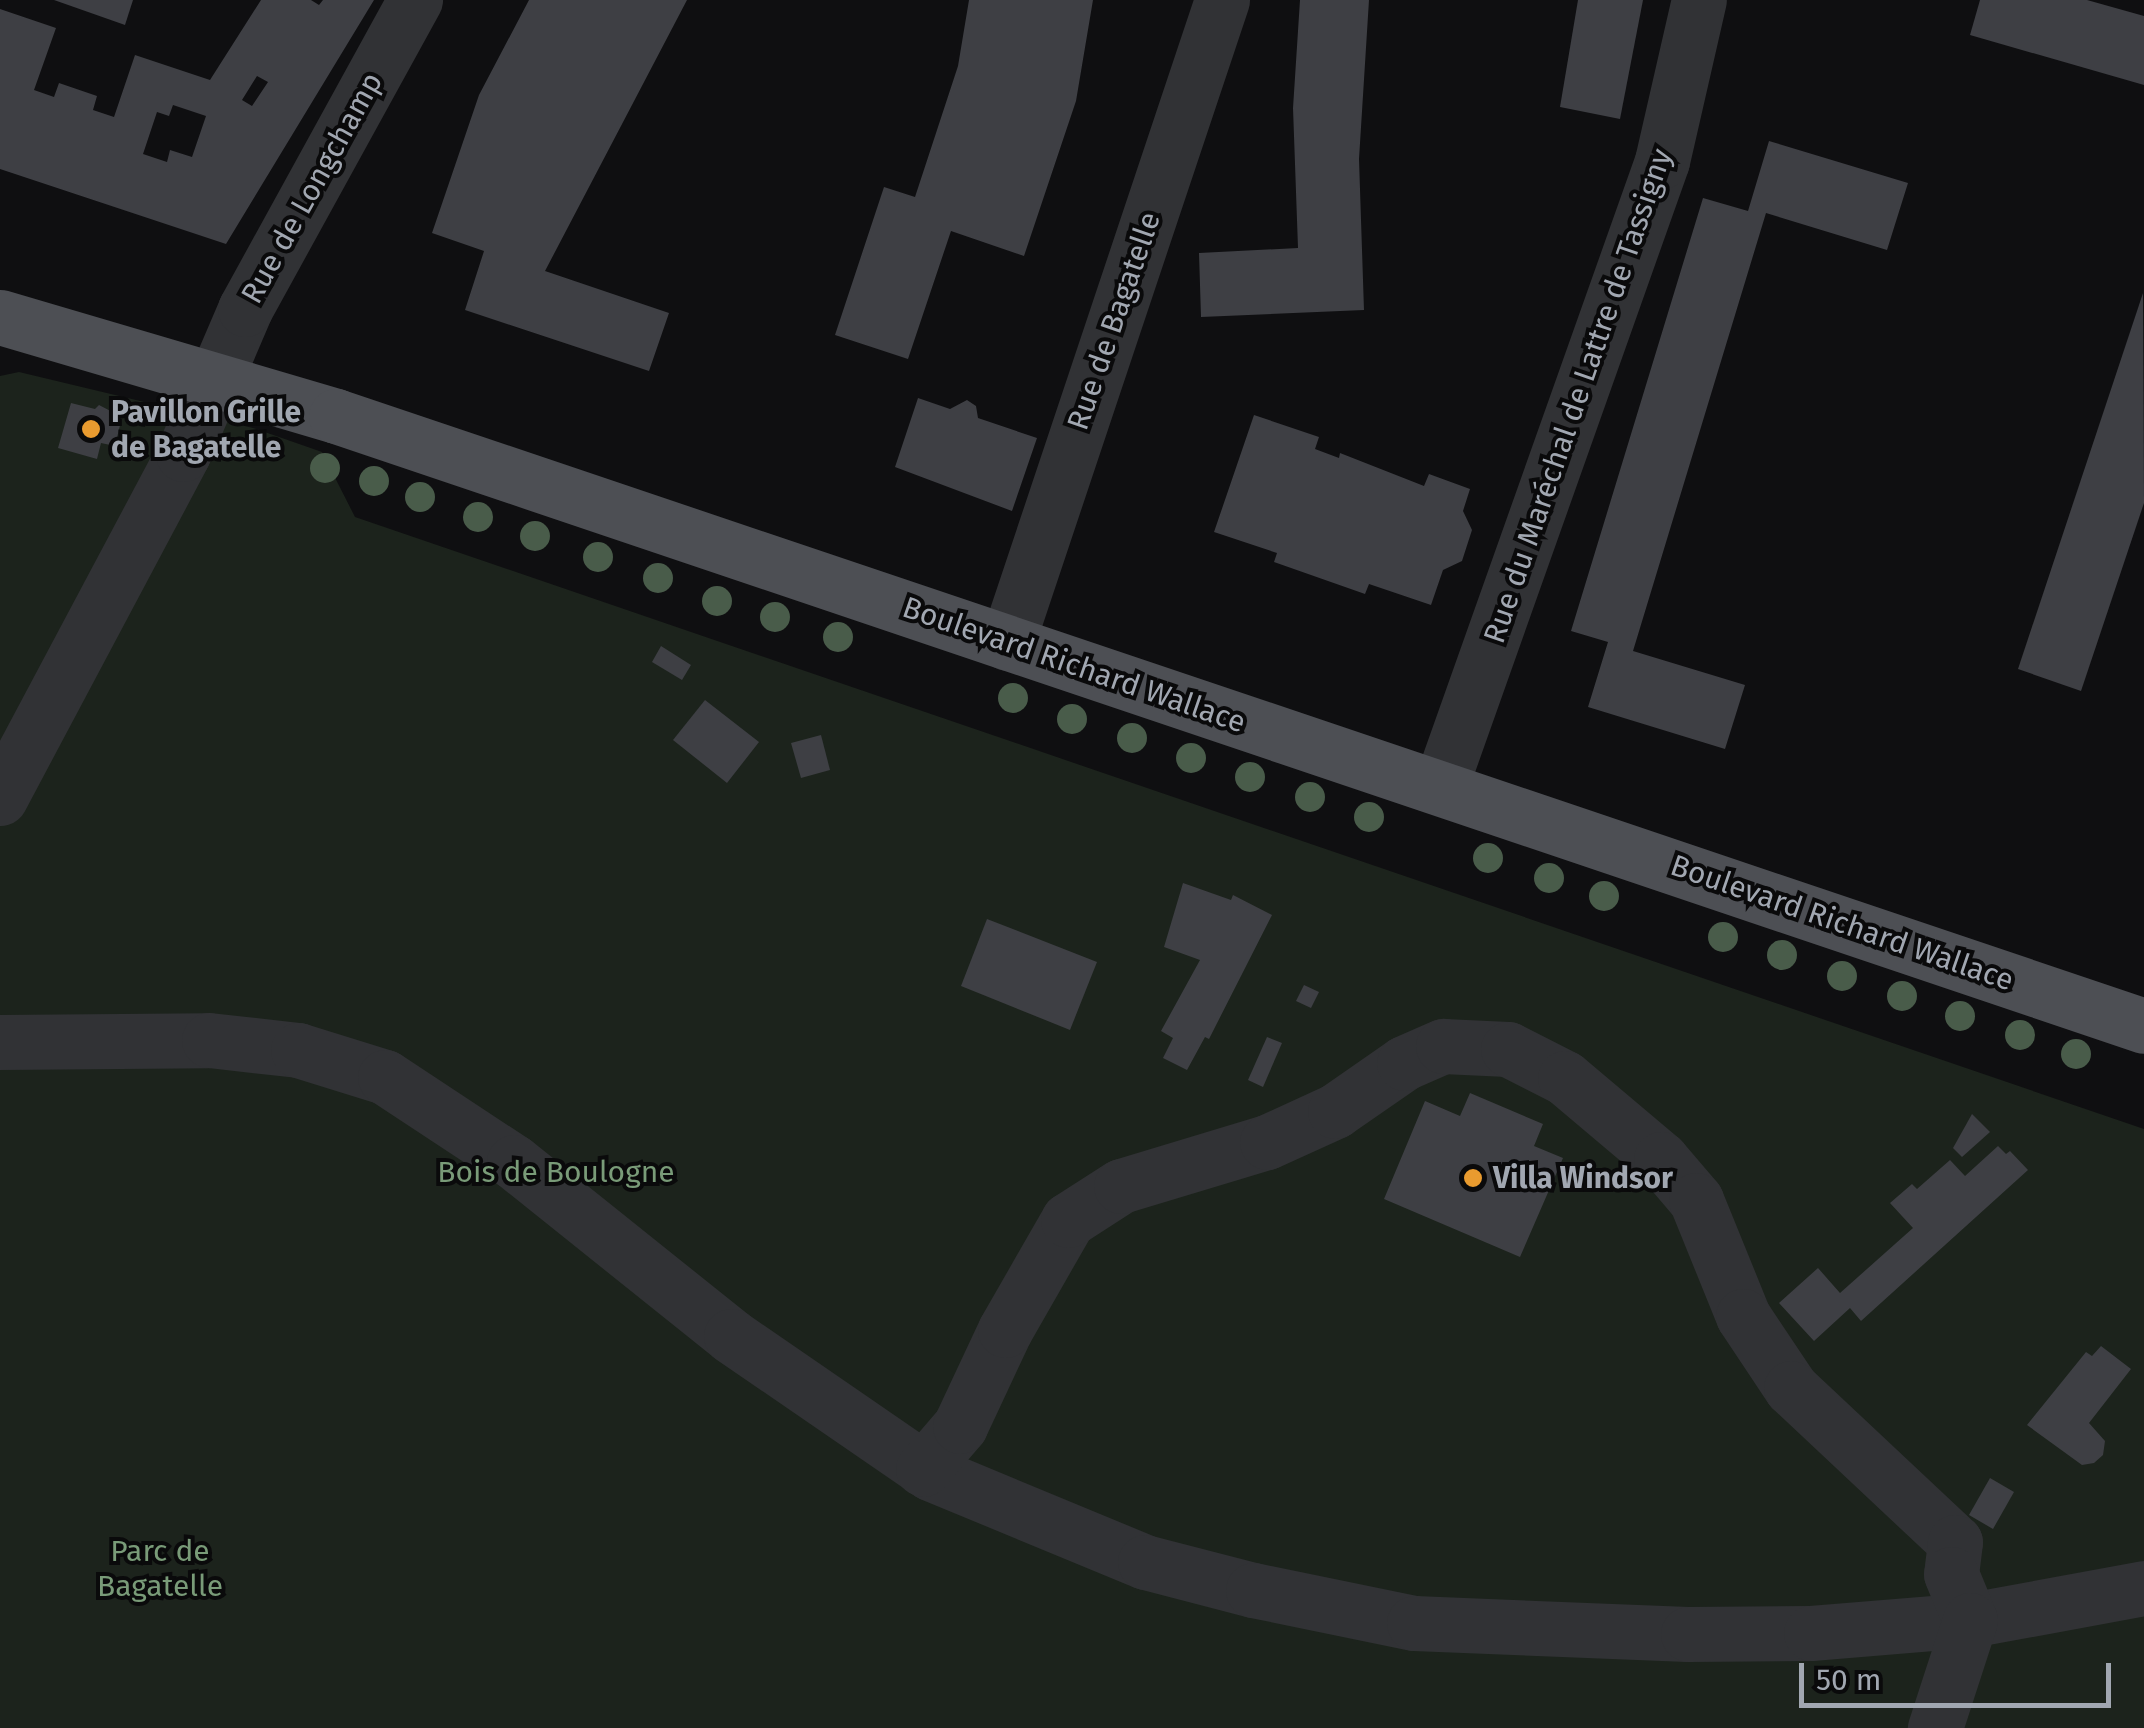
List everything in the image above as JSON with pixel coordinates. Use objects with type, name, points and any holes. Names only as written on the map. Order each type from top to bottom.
[{"type":"main road","name":"Boulevard Richard Wallace","points":[[0,317],[215,380],[1440,787],[2144,1026]]},
{"type":"street","name":"Rue de Longchamp","points":[[0,798],[183,454],[245,309],[416,0]]},
{"type":"street","name":"Rue de Bagatelle","points":[[1007,642],[1222,0]]},
{"type":"street","name":"Rue du Maréchal de Lattre de Tassigny","points":[[1440,787],[1662,162],[1700,0]]},
{"type":"street","points":[[0,1042],[209,1040],[298,1050],[385,1077],[514,1162],[731,1336],[923,1469],[1145,1562],[1414,1623],[1723,1634],[1811,1633],[1970,1620],[2144,1588]]},
{"type":"street","points":[[0,1071],[68,1044]]},
{"type":"street","points":[[923,1469],[960,1426],[1004,1330],[1068,1220],[1121,1186],[1267,1142],[1334,1111],[1404,1063],[1443,1046],[1508,1049],[1565,1078],[1661,1159],[1696,1200],[1743,1316],[1791,1388],[1955,1542],[1952,1574],[1970,1620],[1936,1728]]},
{"type":"green space","name":"Bois de Boulogne","points":[[19,372],[253,428],[322,452],[355,517],[2144,1129],[2144,1728],[0,1728],[0,376]]},
{"type":"building","points":[[54,0],[133,0],[125,25]]},
{"type":"building","points":[[261,0],[311,0],[319,5],[323,0],[374,0],[226,244],[0,169],[0,9],[56,28],[34,90],[54,97],[59,83],[97,96],[93,110],[114,117],[135,55],[210,80]],"holes":[[[257,76],[268,82],[252,106],[242,100]],[[173,105],[206,116],[192,157],[170,150],[167,162],[143,154],[157,112],[169,116]]]},
{"type":"building","points":[[529,0],[687,0],[545,271],[669,313],[649,371],[465,310],[484,251],[432,233],[479,95]]},
{"type":"building","points":[[969,0],[1093,0],[1076,101],[1024,256],[951,231],[908,359],[835,335],[884,187],[915,197],[958,66]]},
{"type":"building","points":[[1300,0],[1369,0],[1359,159],[1364,310],[1201,317],[1199,253],[1298,248],[1293,108]]},
{"type":"building","points":[[1578,0],[1643,0],[1620,119],[1560,107]]},
{"type":"building","points":[[1980,0],[2087,0],[2144,16],[2144,85],[1970,35]]},
{"type":"building","points":[[1769,141],[1908,183],[1887,250],[1766,213],[1633,651],[1745,685],[1725,749],[1588,707],[1608,642],[1571,631],[1703,198],[1748,211]]},
{"type":"building","points":[[2143,293],[2144,503],[2081,691],[2018,669]]},
{"type":"building","points":[[918,398],[950,409],[967,400],[976,406],[978,418],[1037,438],[1012,511],[895,467]]},
{"type":"building","name":"Pavillon Grille de Bagatelle","points":[[71,403],[95,409],[99,405],[122,417],[115,446],[101,443],[97,459],[58,448]]},
{"type":"building","points":[[1254,415],[1319,437],[1315,449],[1339,458],[1340,453],[1424,486],[1429,474],[1470,489],[1463,511],[1472,530],[1462,561],[1443,570],[1431,605],[1369,584],[1365,594],[1274,562],[1277,553],[1214,532]]},
{"type":"building","points":[[661,646],[691,665],[682,680],[652,662]]},
{"type":"building","points":[[705,700],[759,742],[727,783],[673,740]]},
{"type":"building","points":[[821,735],[830,770],[801,778],[791,743]]},
{"type":"building","points":[[1183,883],[1231,900],[1233,895],[1272,915],[1209,1039],[1205,1037],[1187,1070],[1163,1058],[1173,1038],[1161,1031],[1200,960],[1164,947]]},
{"type":"building","points":[[987,919],[1097,962],[1070,1030],[961,986]]},
{"type":"building","points":[[1304,985],[1319,992],[1311,1008],[1296,1001]]},
{"type":"building","points":[[1267,1037],[1282,1043],[1263,1087],[1248,1080]]},
{"type":"building","name":"Villa Windsor","points":[[1470,1093],[1543,1124],[1534,1146],[1563,1158],[1520,1257],[1384,1199],[1425,1101],[1460,1116]]},
{"type":"building","points":[[1972,1114],[1990,1132],[1962,1157],[1953,1148]]},
{"type":"building","points":[[1998,1146],[2006,1154],[2010,1151],[2028,1170],[1861,1321],[1850,1308],[1814,1341],[1779,1303],[1818,1268],[1840,1293],[1913,1228],[1890,1203],[1912,1184],[1917,1189],[1950,1160],[1965,1176]]},
{"type":"building","points":[[2101,1346],[2131,1369],[2089,1423],[2105,1441],[2103,1455],[2094,1463],[2082,1465],[2027,1425],[2086,1352],[2092,1356]]},
{"type":"building","points":[[1990,1478],[2014,1492],[1993,1529],[1969,1515]]},
{"type":"place","name":"Pavillon Grille de Bagatelle","points":[[91,429]]},
{"type":"place","name":"Villa Windsor","points":[[1473,1178]]},
{"type":"park label","name":"Parc de Bagatelle","points":[[160,1568]]}]
